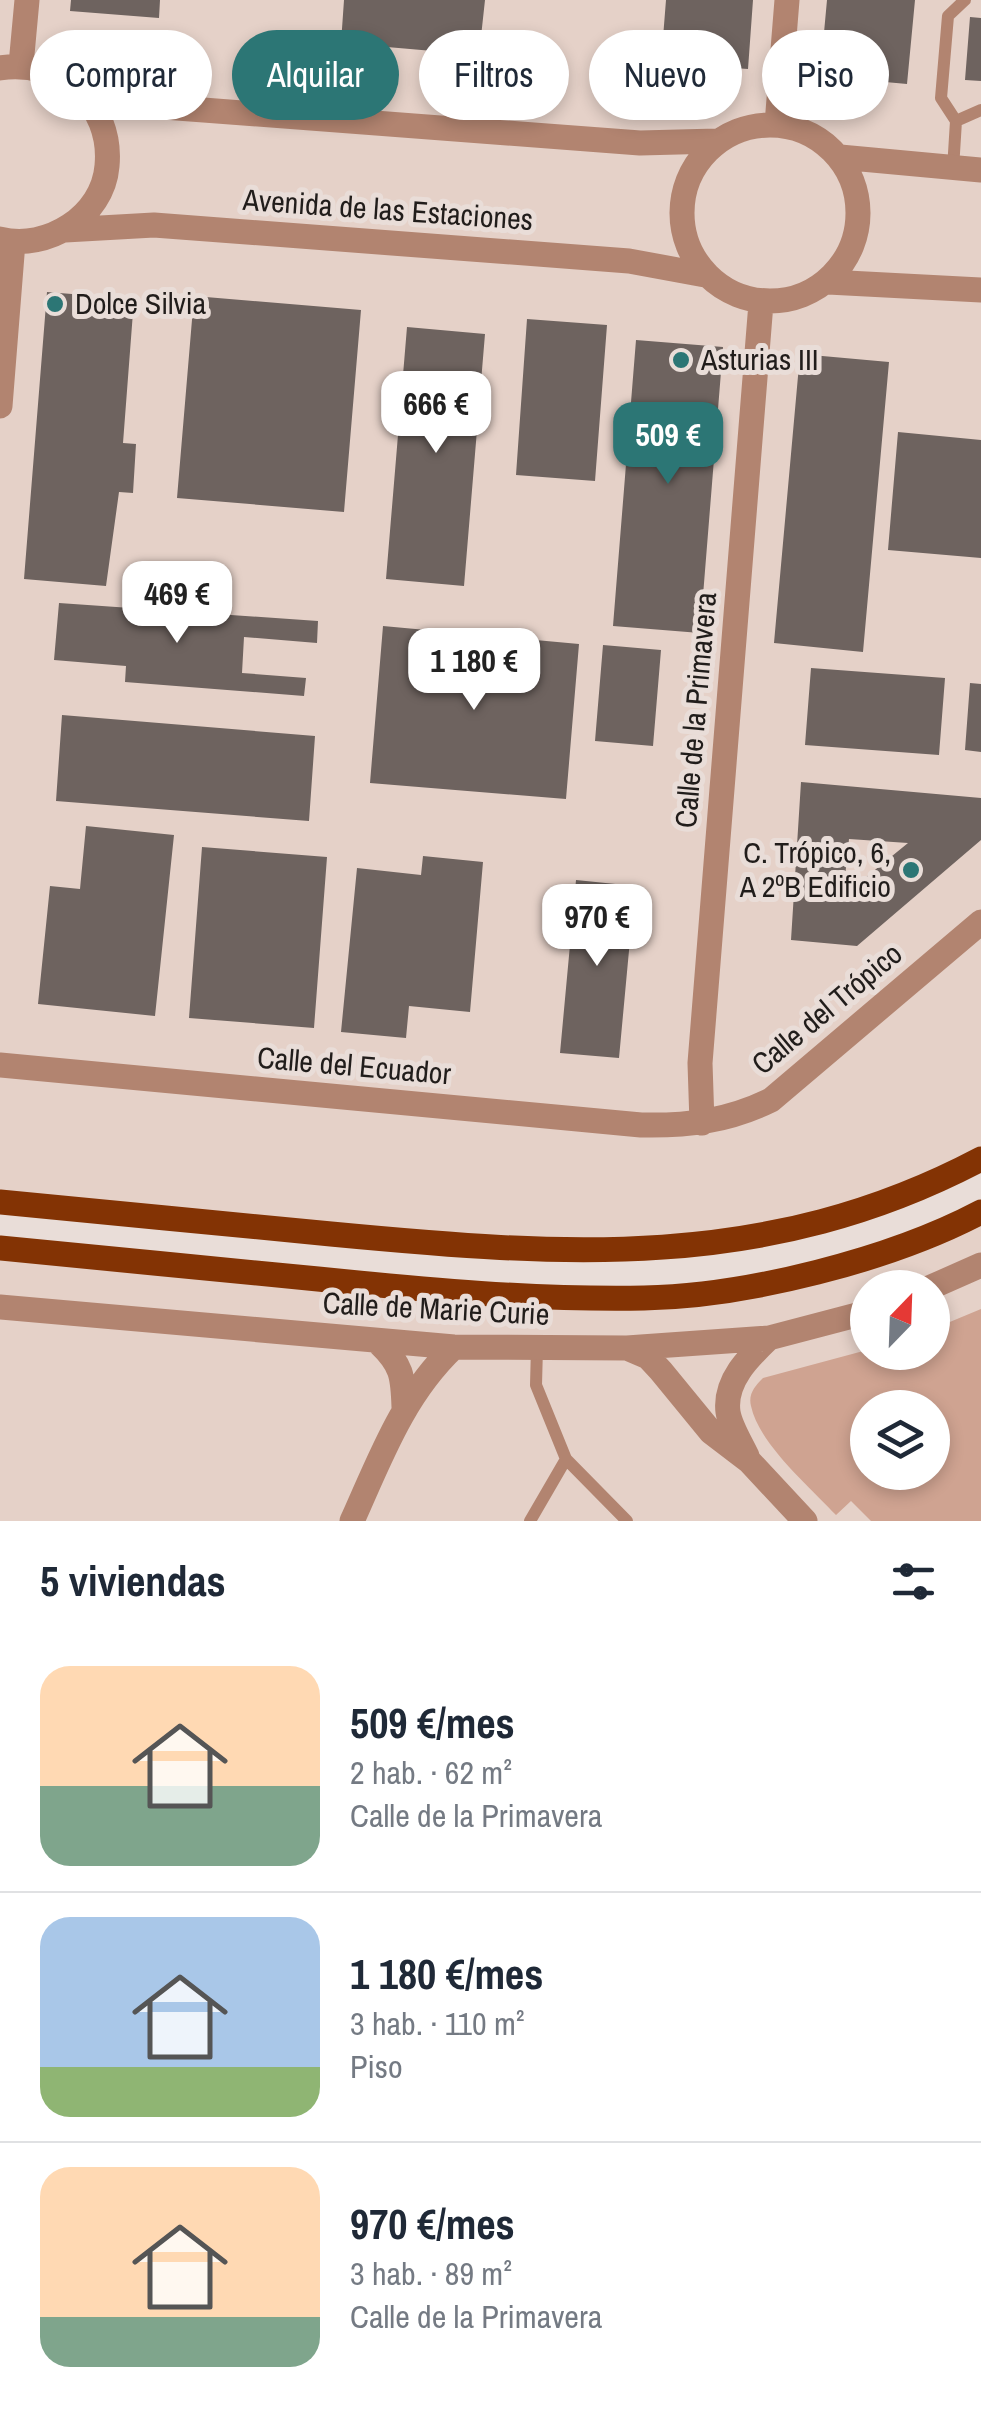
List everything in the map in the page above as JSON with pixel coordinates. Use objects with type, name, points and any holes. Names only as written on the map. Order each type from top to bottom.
[{"type":"main road","points":[[0,1202],[511,1250],[648,1250],[739,1240],[845,1216],[945,1178],[981,1159]]},
{"type":"main road","points":[[0,1248],[421,1290],[647,1298],[748,1286],[856,1261],[981,1212]]},
{"type":"street","points":[[10,66],[28,0]]},
{"type":"street","points":[[777,124],[787,0]]},
{"type":"street","points":[[212,111],[640,144],[718,141]]},
{"type":"street","points":[[65,230],[88,210],[104,183],[108,167],[106,136],[99,120]]},
{"type":"street","points":[[777,124],[816,137],[840,158],[856,186],[860,217],[848,258],[828,282],[792,300],[761,302],[730,294],[705,275],[684,240],[681,209],[683,191],[696,163],[718,141],[746,127],[777,124]]},
{"type":"street","points":[[840,158],[981,170]]},
{"type":"street","name":"Avenida de las Estaciones","points":[[6,241],[44,239],[65,230],[154,225],[629,262],[705,275]]},
{"type":"street","points":[[0,406],[6,241]]},
{"type":"street","points":[[828,282],[981,290]]},
{"type":"street","name":"Calle de la Primavera","points":[[702,1123],[700,1062],[761,302]]},
{"type":"street","name":"Calle del Trópico","points":[[702,1123],[740,1115],[771,1100],[981,922]]},
{"type":"street","name":"Calle del Ecuador","points":[[0,1065],[641,1126],[702,1123]]},
{"type":"street","points":[[950,1279],[981,1265]]},
{"type":"street","name":"Calle de Marie Curie","points":[[0,1307],[454,1347],[627,1348],[769,1338],[850,1317]]},
{"type":"street","points":[[748,1461],[728,1412],[733,1380],[769,1338]]},
{"type":"street","points":[[379,1343],[397,1360],[403,1380],[404,1408]]},
{"type":"street","points":[[352,1521],[404,1408],[454,1347]]},
{"type":"street","points":[[627,1348],[648,1358],[711,1432],[748,1461],[805,1521]]},
{"type":"lane","points":[[954,168],[956,121],[941,98],[948,16],[965,0]]},
{"type":"lane","points":[[956,121],[981,110]]},
{"type":"lane","points":[[537,1347],[536,1385],[566,1459],[627,1521]]},
{"type":"lane","points":[[530,1521],[566,1459]]},
{"type":"shaded area","points":[[0,0],[981,0],[981,1159],[845,1215],[648,1250],[0,1202]]},
{"type":"shaded area","points":[[981,1212],[981,1521],[0,1521],[0,1248],[421,1289],[749,1286]]},
{"type":"shaded area","points":[[981,1309],[981,1521],[871,1521],[851,1501],[836,1515],[787,1464],[756,1420],[750,1398],[763,1378],[850,1355],[850,1370],[950,1370],[950,1322]]},
{"type":"building","points":[[71,0],[160,0],[159,18],[70,11]]},
{"type":"building","points":[[344,0],[485,0],[482,30],[419,30],[419,50],[399,48],[399,30],[342,30]]},
{"type":"building","points":[[666,0],[753,0],[748,69],[742,69],[742,30],[664,30]]},
{"type":"building","points":[[827,0],[915,0],[907,84],[889,82],[889,30],[824,30]]},
{"type":"building","points":[[970,17],[981,18],[981,81],[965,80]]},
{"type":"building","points":[[47,292],[134,299],[123,443],[136,444],[133,493],[119,492],[106,586],[24,579]]},
{"type":"building","points":[[194,296],[361,310],[344,512],[177,498]]},
{"type":"building","points":[[527,319],[607,325],[595,481],[516,475]]},
{"type":"building","points":[[407,327],[485,334],[464,586],[386,579]]},
{"type":"building","points":[[636,340],[723,347],[700,633],[613,626]]},
{"type":"building","points":[[800,354],[889,362],[863,652],[774,643]]},
{"type":"building","points":[[898,432],[981,440],[981,558],[888,550]]},
{"type":"building","points":[[59,603],[318,621],[317,643],[244,637],[242,673],[306,678],[304,696],[125,682],[126,666],[54,660]]},
{"type":"building","points":[[383,626],[579,644],[566,799],[370,783]]},
{"type":"building","points":[[603,645],[661,650],[653,746],[595,741]]},
{"type":"building","points":[[811,668],[945,678],[939,755],[805,745]]},
{"type":"building","points":[[970,683],[981,684],[981,752],[965,750]]},
{"type":"building","points":[[62,715],[315,736],[309,821],[56,801]]},
{"type":"building","name":"C. Trópico, 6, A 2ºB Edificio","points":[[801,782],[981,798],[981,840],[857,946],[791,940]],"holes":[[[849,839],[908,843],[843,896]]]},
{"type":"building","points":[[86,826],[174,835],[155,1016],[38,1004],[50,886],[80,889]]},
{"type":"building","points":[[202,847],[327,857],[314,1028],[189,1018]]},
{"type":"building","points":[[423,856],[483,862],[470,1012],[409,1006],[406,1038],[341,1032],[357,868],[421,875]]},
{"type":"building","points":[[576,880],[635,886],[619,1058],[560,1053]]},
{"type":"place","name":"Dolce Silvia","points":[[55,304]]},
{"type":"place","name":"Asturias III","points":[[681,360]]},
{"type":"place","name":"C. Trópico, 6, A 2ºB Edificio","points":[[911,870]]}]
